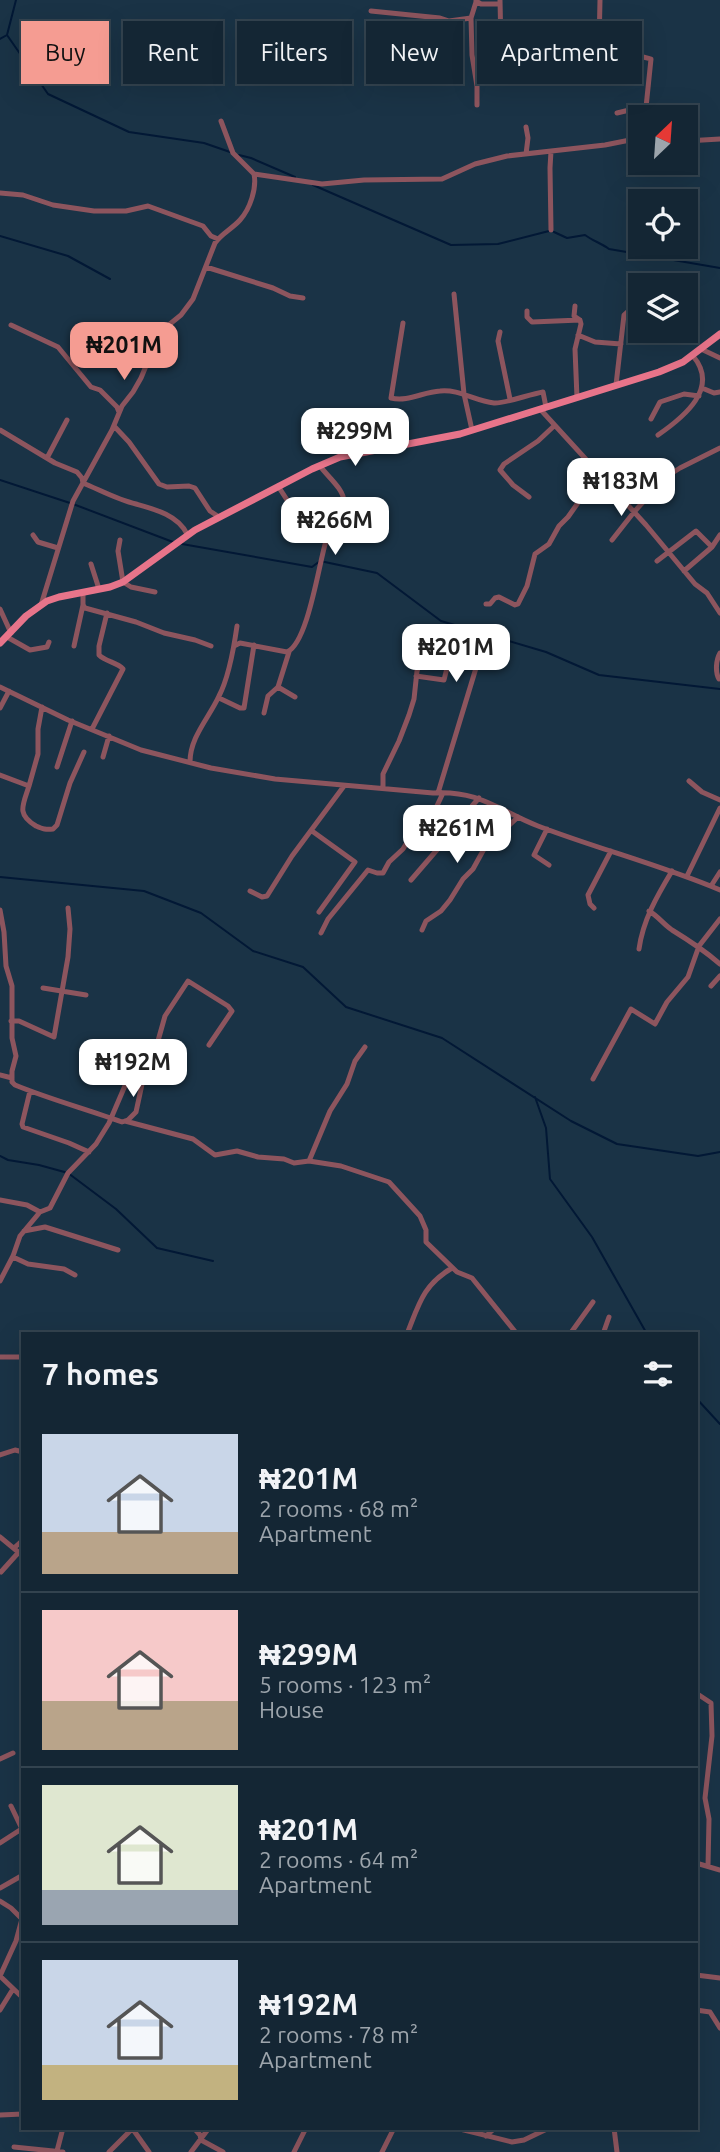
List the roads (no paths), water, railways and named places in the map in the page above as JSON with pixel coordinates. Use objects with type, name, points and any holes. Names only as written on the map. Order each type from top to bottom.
[{"type":"main road","points":[[0,643],[26,616],[41,605],[59,597],[123,582],[187,534],[340,457],[425,442],[472,430],[616,386],[667,369],[693,356],[720,334]]},
{"type":"street","points":[[600,0],[599,46],[604,51],[624,52],[651,59],[646,105]]},
{"type":"street","points":[[477,105],[471,18],[475,1],[500,2],[500,21]]},
{"type":"street","points":[[371,11],[449,21],[471,18]]},
{"type":"street","points":[[617,113],[628,110]]},
{"type":"street","points":[[221,121],[233,153],[254,174],[322,184],[364,180],[442,179],[475,164],[507,156],[628,140]]},
{"type":"street","points":[[526,127],[526,154]]},
{"type":"street","points":[[698,140],[720,139]]},
{"type":"street","points":[[551,151],[551,230]]},
{"type":"street","points":[[41,605],[73,501],[119,412],[141,378],[159,338],[193,299],[218,239],[243,216],[254,190],[254,174]]},
{"type":"street","points":[[0,193],[23,195],[53,205],[94,211],[126,211],[148,206],[203,226],[211,236],[218,239]]},
{"type":"street","points":[[206,267],[303,298]]},
{"type":"street","points":[[454,293],[464,394],[472,430]]},
{"type":"street","points":[[575,306],[573,316],[580,320]]},
{"type":"street","points":[[527,311],[527,317],[532,322],[580,320]]},
{"type":"street","points":[[616,386],[624,315],[628,311]]},
{"type":"street","points":[[577,398],[575,349],[580,320]]},
{"type":"street","points":[[403,323],[391,398],[413,397],[439,391],[464,394],[496,403],[543,393],[543,408],[554,426],[634,512],[695,584],[707,593],[720,613]]},
{"type":"street","points":[[11,325],[58,347],[91,387],[100,390],[119,412]]},
{"type":"street","points":[[500,332],[498,341],[510,399]]},
{"type":"street","points":[[578,335],[595,342],[621,344]]},
{"type":"street","points":[[701,349],[720,358]]},
{"type":"street","points":[[658,435],[676,423],[699,396],[703,375],[693,356]]},
{"type":"street","points":[[702,388],[720,392]]},
{"type":"street","points":[[651,419],[660,402],[684,394],[699,396]]},
{"type":"street","points":[[47,458],[67,420]]},
{"type":"street","points":[[114,426],[159,484],[195,488],[210,511],[219,517]]},
{"type":"street","points":[[529,497],[513,485],[500,470],[504,464],[538,441],[554,426]]},
{"type":"street","points":[[0,430],[77,472],[83,483]]},
{"type":"street","points":[[612,540],[666,477],[720,448]]},
{"type":"street","points":[[264,713],[268,696],[278,687],[289,652],[294,648],[310,608],[318,582],[320,558],[342,512],[342,495],[320,466]]},
{"type":"street","points":[[486,604],[499,597],[518,604],[527,586],[535,554],[549,544],[559,526],[580,500],[605,480]]},
{"type":"street","points":[[83,483],[155,509],[183,526],[187,534]]},
{"type":"street","points":[[278,486],[302,523],[326,542]]},
{"type":"street","points":[[206,524],[210,511]]},
{"type":"street","points":[[657,561],[696,531],[712,547]]},
{"type":"street","points":[[684,570],[712,547],[720,535]]},
{"type":"street","points":[[33,536],[38,542],[58,548]]},
{"type":"street","points":[[120,540],[118,551],[123,582],[131,587],[155,592]]},
{"type":"street","points":[[91,564],[99,589]]},
{"type":"street","points":[[74,646],[83,605],[82,593]]},
{"type":"street","points":[[83,605],[85,608],[211,646]]},
{"type":"street","points":[[0,609],[9,635],[27,650],[47,647],[50,642]]},
{"type":"street","points":[[92,729],[124,669],[99,655],[107,613]]},
{"type":"street","points":[[190,762],[192,746],[219,698],[237,626]]},
{"type":"street","points":[[383,788],[383,774],[399,741],[414,699],[416,676],[426,648],[417,632]]},
{"type":"street","points":[[416,676],[444,680],[455,636]]},
{"type":"street","points":[[234,646],[240,643],[289,652]]},
{"type":"street","points":[[219,698],[244,708],[254,645]]},
{"type":"street","points":[[719,678],[717,667],[720,653]]},
{"type":"street","points":[[321,933],[328,919],[368,870],[383,873],[389,862],[403,849],[418,824],[435,810],[476,667]]},
{"type":"street","points":[[0,687],[72,721],[149,752],[190,762],[243,774],[344,786],[458,793],[479,798],[547,829],[687,876],[720,890]]},
{"type":"street","points":[[278,687],[295,697]]},
{"type":"street","points":[[0,708],[9,691]]},
{"type":"street","points":[[43,707],[38,729],[38,754],[22,812],[24,818],[45,830],[53,829],[84,752]]},
{"type":"street","points":[[57,767],[72,721]]},
{"type":"street","points":[[103,757],[109,736]]},
{"type":"street","points":[[0,775],[29,786]]},
{"type":"street","points":[[689,781],[702,792],[720,800]]},
{"type":"street","points":[[250,891],[262,897],[267,896],[292,856],[344,786]]},
{"type":"street","points":[[411,880],[454,834],[479,798]]},
{"type":"street","points":[[687,876],[720,808]]},
{"type":"street","points":[[422,930],[426,921],[441,911],[450,900],[484,849],[518,817]]},
{"type":"street","points":[[547,829],[534,855],[549,865]]},
{"type":"street","points":[[312,831],[355,862],[319,912]]},
{"type":"street","points":[[594,908],[588,895],[611,851]]},
{"type":"street","points":[[639,950],[649,911],[672,872]]},
{"type":"street","points":[[711,886],[720,872]]},
{"type":"street","points":[[11,1021],[19,1021],[54,1037],[68,957],[68,908]]},
{"type":"street","points":[[0,910],[6,966],[12,986],[12,1043],[16,1056],[12,1078],[15,1085],[52,1100],[111,1118],[193,1139],[215,1155],[237,1151],[294,1163],[309,1161],[346,1168],[389,1182],[416,1210],[426,1230],[426,1242],[452,1268],[472,1278],[515,1332]]},
{"type":"street","points":[[649,911],[720,964]]},
{"type":"street","points":[[593,1079],[631,1009],[655,1024],[667,1002],[688,976],[699,946],[720,919]]},
{"type":"street","points":[[711,986],[720,976]]},
{"type":"street","points":[[125,1121],[136,1112],[145,1072],[154,1055],[165,1016],[188,981],[232,1011],[209,1045]]},
{"type":"street","points":[[43,988],[86,995]]},
{"type":"street","points":[[309,1161],[330,1111],[365,1047]]},
{"type":"street","points":[[0,1281],[13,1257],[18,1240],[30,1222],[40,1212],[50,1208],[68,1173],[89,1152],[111,1118],[127,1080],[145,1072]]},
{"type":"street","points":[[0,1075],[12,1078]]},
{"type":"street","points":[[30,1090],[23,1128],[89,1152]]},
{"type":"street","points":[[0,1200],[40,1212]]},
{"type":"street","points":[[20,1204],[30,1215],[30,1222]]},
{"type":"street","points":[[24,1231],[45,1227],[118,1250]]},
{"type":"street","points":[[13,1257],[28,1264],[64,1269],[75,1275]]},
{"type":"street","points":[[408,1332],[425,1290],[452,1268]]},
{"type":"street","points":[[571,1332],[593,1301]]},
{"type":"street","points":[[604,1332],[609,1317]]},
{"type":"street","points":[[0,1357],[21,1357]]},
{"type":"street","points":[[0,1455],[15,1450],[21,1452]]},
{"type":"street","points":[[0,1537],[21,1554]]},
{"type":"street","points":[[14,1548],[21,1542]]},
{"type":"street","points":[[1,1572],[14,1556],[21,1554]]},
{"type":"street","points":[[698,1694],[713,1701],[705,1798],[709,1819],[708,1866]]},
{"type":"street","points":[[0,1759],[13,1753]]},
{"type":"street","points":[[11,1806],[21,1827]]},
{"type":"street","points":[[0,1842],[21,1830]]},
{"type":"street","points":[[698,1864],[720,1870]]},
{"type":"street","points":[[0,1888],[21,1876]]},
{"type":"street","points":[[0,1901],[21,1916]]},
{"type":"street","points":[[21,1923],[0,1976],[21,1996]]},
{"type":"street","points":[[698,1975],[720,1978]]},
{"type":"street","points":[[0,2010],[13,1989]]},
{"type":"street","points":[[698,2010],[710,2012],[720,2028]]},
{"type":"street","points":[[0,2115],[21,2114]]},
{"type":"street","points":[[15,2147],[60,2151],[62,2130]]},
{"type":"street","points":[[109,2152],[130,2130]]},
{"type":"street","points":[[133,2130],[149,2152]]},
{"type":"street","points":[[196,2130],[201,2140],[223,2152]]},
{"type":"street","points":[[191,2152],[208,2130]]},
{"type":"street","points":[[294,2152],[305,2130]]},
{"type":"street","points":[[382,2152],[393,2130]]},
{"type":"street","points":[[464,2130],[519,2142],[545,2130]]},
{"type":"street","points":[[486,2136],[493,2130]]},
{"type":"street","points":[[614,2130],[617,2152]]},
{"type":"waterway","points":[[0,39],[7,35],[16,0]]},
{"type":"waterway","points":[[7,35],[48,94],[129,132],[204,143],[230,152]]},
{"type":"waterway","points":[[239,155],[295,177]]},
{"type":"waterway","points":[[313,185],[451,245],[498,244],[549,231]]},
{"type":"waterway","points":[[554,232],[567,238],[585,235],[609,249],[720,268]]},
{"type":"waterway","points":[[0,236],[68,256],[110,279]]},
{"type":"waterway","points":[[0,480],[173,542]]},
{"type":"waterway","points":[[182,544],[312,567],[320,561],[377,573],[441,621],[546,652],[599,675],[720,689]]},
{"type":"waterway","points":[[0,877],[144,891],[201,913],[253,951],[303,967],[346,1007],[442,1038],[571,1121],[617,1144],[698,1156],[720,1152]]},
{"type":"waterway","points":[[535,1097],[546,1128],[550,1179],[592,1237],[646,1332]]},
{"type":"waterway","points":[[0,1156],[68,1173],[116,1209],[157,1248],[213,1261]]},
{"type":"waterway","points":[[698,1400],[720,1424]]}]
